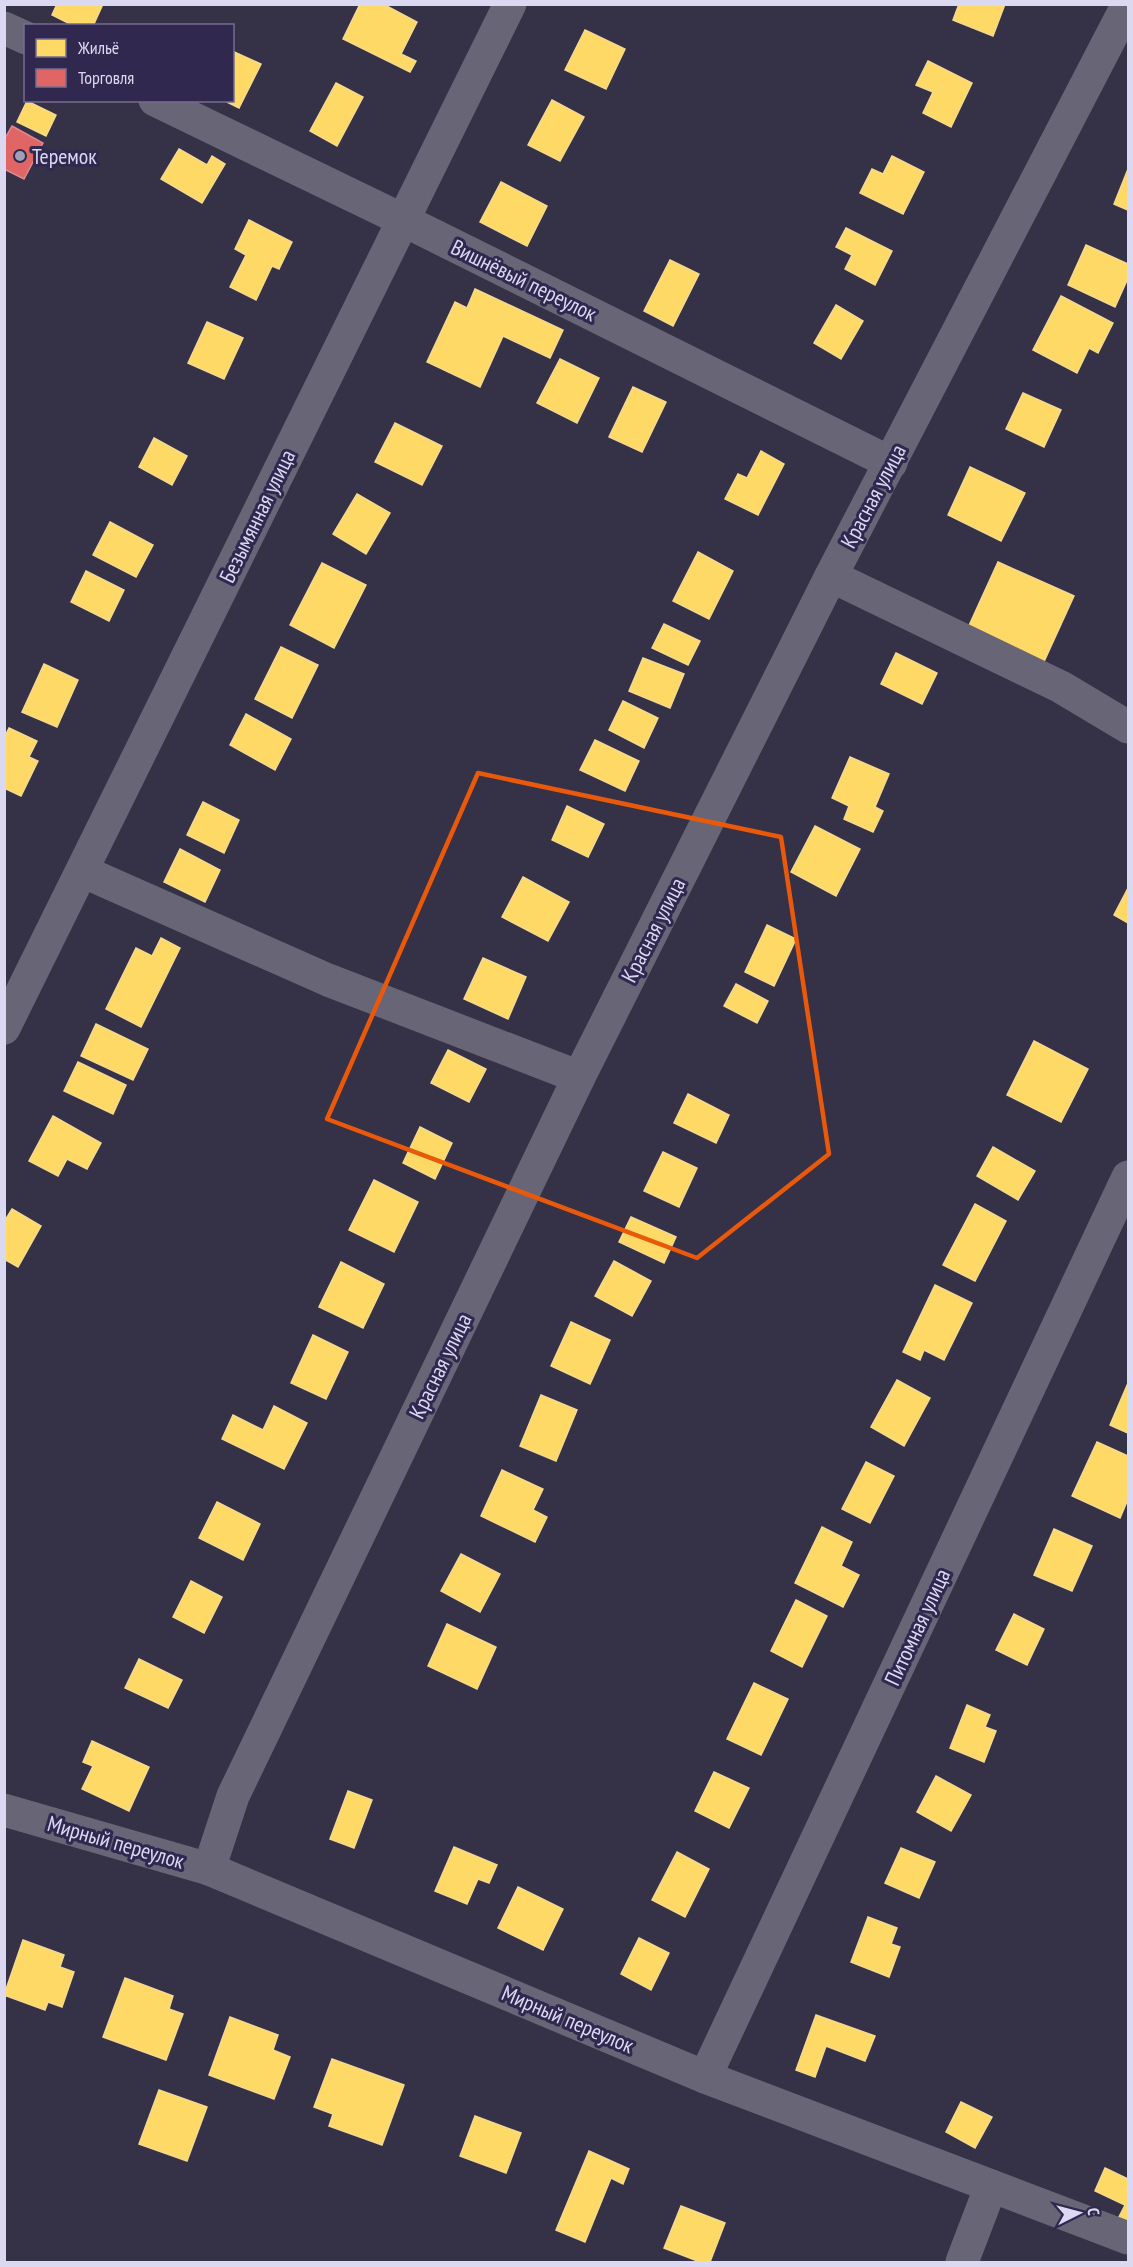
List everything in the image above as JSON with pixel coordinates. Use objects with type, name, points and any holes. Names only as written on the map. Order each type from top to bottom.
[{"type":"street","name":"Безымянная улица","points":[[4,1028],[510,4]]},
{"type":"street","name":"Красная улица","points":[[209,1869],[232,1796],[579,1077],[831,576],[1128,4]]},
{"type":"street","points":[[4,28],[24,37]]},
{"type":"street","name":"Вишнёвый переулок","points":[[159,102],[403,220],[891,463]]},
{"type":"street","points":[[831,576],[1061,687],[1128,727]]},
{"type":"street","points":[[82,871],[328,980],[579,1077]]},
{"type":"street","name":"Питомная улица","points":[[705,2077],[1128,1177]]},
{"type":"street","name":"Мирный переулок","points":[[4,1810],[209,1869],[705,2077],[1128,2238]]},
{"type":"street","points":[[962,2262],[991,2186]]},
{"type":"highlighted area","points":[[478,773],[781,837],[829,1154],[697,1258],[327,1119]]},
{"type":"building: Жильё","points":[[57,4],[103,4],[94,24],[70,24],[52,15]]},
{"type":"building: Жильё","points":[[360,4],[383,4],[417,22],[401,54],[416,61],[410,72],[343,39]]},
{"type":"building: Жильё","points":[[959,4],[1005,4],[993,36],[953,20]]},
{"type":"building: Жильё","points":[[585,30],[625,49],[606,89],[565,70]]},
{"type":"building: Жильё","points":[[234,52],[261,64],[239,108],[227,102],[234,102]]},
{"type":"building: Жильё","points":[[928,61],[972,83],[951,127],[923,113],[933,92],[916,85]]},
{"type":"building: Жильё","points":[[336,83],[363,97],[337,146],[310,131]]},
{"type":"building: Жильё","points":[[552,100],[584,117],[560,161],[528,145]]},
{"type":"building: Жильё","points":[[27,102],[56,115],[46,136],[17,122]]},
{"type":"building: Жильё","points":[[179,149],[207,165],[212,156],[225,164],[202,203],[161,179]]},
{"type":"building: Жильё","points":[[892,156],[924,172],[903,214],[860,193],[872,169],[883,174]]},
{"type":"building: Жильё","points":[[1128,169],[1128,210],[1114,204]]},
{"type":"building: Жильё","points":[[501,182],[547,206],[527,246],[480,222]]},
{"type":"building: Жильё","points":[[249,220],[292,242],[279,269],[272,266],[256,300],[230,287],[246,255],[235,249]]},
{"type":"building: Жильё","points":[[846,228],[892,251],[875,285],[845,269],[852,255],[836,247]]},
{"type":"building: Жильё","points":[[1086,245],[1128,264],[1128,278],[1115,307],[1068,285]]},
{"type":"building: Жильё","points":[[670,260],[699,274],[673,326],[644,311]]},
{"type":"building: Жильё","points":[[475,289],[563,330],[550,358],[503,336],[480,387],[427,362],[455,302],[467,308]]},
{"type":"building: Жильё","points":[[1061,296],[1113,323],[1098,353],[1089,348],[1077,373],[1033,350]]},
{"type":"building: Жильё","points":[[836,305],[863,321],[841,359],[814,343]]},
{"type":"building: Жильё","points":[[207,322],[243,338],[224,379],[188,363]]},
{"type":"building: Жильё","points":[[560,359],[599,378],[577,423],[537,403]]},
{"type":"building: Жильё","points":[[633,387],[666,402],[642,452],[609,437]]},
{"type":"building: Жильё","points":[[1023,393],[1061,410],[1044,447],[1006,429]]},
{"type":"building: Жильё","points":[[395,423],[442,446],[422,485],[375,462]]},
{"type":"building: Жильё","points":[[154,438],[187,456],[172,485],[139,467]]},
{"type":"building: Жильё","points":[[761,451],[784,464],[758,515],[725,499],[738,474],[747,478]]},
{"type":"building: Жильё","points":[[970,467],[1025,493],[1001,541],[948,515]]},
{"type":"building: Жильё","points":[[357,494],[390,513],[366,554],[333,534]]},
{"type":"building: Жильё","points":[[110,522],[153,545],[136,577],[93,555]]},
{"type":"building: Жильё","points":[[698,552],[733,571],[709,619],[673,601]]},
{"type":"building: Жильё","points":[[998,562],[1074,596],[1042,666],[966,632]]},
{"type":"building: Жильё","points":[[322,563],[366,585],[334,648],[290,625]]},
{"type":"building: Жильё","points":[[86,571],[124,590],[109,621],[71,602]]},
{"type":"building: Жильё","points":[[664,624],[700,641],[688,665],[652,648]]},
{"type":"building: Жильё","points":[[281,647],[318,665],[292,718],[255,699]]},
{"type":"building: Жильё","points":[[896,653],[937,673],[922,704],[881,684]]},
{"type":"building: Жильё","points":[[643,658],[684,674],[670,708],[629,691]]},
{"type":"building: Жильё","points":[[44,664],[78,680],[57,727],[22,712]]},
{"type":"building: Жильё","points":[[623,701],[658,718],[644,748],[609,730]]},
{"type":"building: Жильё","points":[[246,714],[291,739],[275,770],[230,745]]},
{"type":"building: Жильё","points":[[9,728],[37,741],[29,757],[38,761],[21,796],[4,788],[4,738]]},
{"type":"building: Жильё","points":[[595,740],[639,761],[625,791],[580,770]]},
{"type":"building: Жильё","points":[[850,757],[889,774],[875,807],[883,811],[873,832],[844,819],[849,806],[832,798]]},
{"type":"building: Жильё","points":[[203,802],[239,820],[224,853],[187,835]]},
{"type":"building: Жильё","points":[[567,806],[604,824],[588,857],[552,840]]},
{"type":"building: Жильё","points":[[815,826],[860,849],[836,896],[791,872]]},
{"type":"building: Жильё","points":[[180,849],[220,870],[205,902],[164,882]]},
{"type":"building: Жильё","points":[[523,877],[569,902],[548,941],[502,917]]},
{"type":"building: Жильё","points":[[1128,888],[1128,923],[1114,915]]},
{"type":"building: Жильё","points":[[767,925],[796,939],[774,986],[745,972]]},
{"type":"building: Жильё","points":[[161,938],[180,948],[141,1027],[106,1009],[136,948],[152,956]]},
{"type":"building: Жильё","points":[[483,958],[526,977],[508,1019],[464,999]]},
{"type":"building: Жильё","points":[[736,984],[768,1001],[757,1023],[724,1006]]},
{"type":"building: Жильё","points":[[96,1024],[148,1049],[133,1080],[81,1056]]},
{"type":"building: Жильё","points":[[1034,1041],[1088,1069],[1061,1122],[1007,1095]]},
{"type":"building: Жильё","points":[[448,1050],[486,1069],[469,1102],[431,1083]]},
{"type":"building: Жильё","points":[[78,1062],[126,1085],[113,1114],[64,1091]]},
{"type":"building: Жильё","points":[[688,1094],[729,1115],[716,1143],[674,1123]]},
{"type":"building: Жильё","points":[[53,1116],[101,1143],[87,1169],[67,1159],[58,1176],[29,1161]]},
{"type":"building: Жильё","points":[[420,1127],[452,1143],[435,1179],[403,1163]]},
{"type":"building: Жильё","points":[[993,1147],[1035,1171],[1018,1200],[977,1176]]},
{"type":"building: Жильё","points":[[663,1152],[697,1168],[679,1207],[644,1191]]},
{"type":"building: Жильё","points":[[374,1180],[418,1202],[394,1252],[349,1230]]},
{"type":"building: Жильё","points":[[975,1204],[1006,1221],[975,1281],[943,1265]]},
{"type":"building: Жильё","points":[[12,1209],[41,1226],[18,1267],[4,1259],[4,1222]]},
{"type":"building: Жильё","points":[[631,1217],[676,1237],[664,1263],[619,1242]]},
{"type":"building: Жильё","points":[[614,1261],[651,1281],[632,1316],[595,1296]]},
{"type":"building: Жильё","points":[[341,1262],[384,1284],[363,1328],[319,1307]]},
{"type":"building: Жильё","points":[[935,1285],[972,1303],[944,1360],[924,1350],[920,1360],[903,1352]]},
{"type":"building: Жильё","points":[[571,1322],[610,1340],[590,1384],[551,1366]]},
{"type":"building: Жильё","points":[[313,1335],[348,1352],[326,1399],[291,1383]]},
{"type":"building: Жильё","points":[[897,1380],[930,1398],[904,1446],[871,1427]]},
{"type":"building: Жильё","points":[[1128,1383],[1128,1433],[1110,1425]]},
{"type":"building: Жильё","points":[[541,1395],[577,1410],[556,1461],[520,1446]]},
{"type":"building: Жильё","points":[[274,1406],[307,1423],[284,1469],[222,1439],[233,1415],[263,1430]]},
{"type":"building: Жильё","points":[[1097,1442],[1128,1456],[1128,1499],[1120,1518],[1072,1496]]},
{"type":"building: Жильё","points":[[866,1462],[894,1476],[870,1523],[842,1509]]},
{"type":"building: Жильё","points":[[502,1470],[543,1489],[533,1510],[547,1517],[535,1542],[481,1516]]},
{"type":"building: Жильё","points":[[217,1502],[260,1524],[243,1560],[199,1538]]},
{"type":"building: Жильё","points":[[822,1527],[852,1542],[841,1566],[859,1575],[843,1607],[795,1583]]},
{"type":"building: Жильё","points":[[1054,1529],[1092,1546],[1072,1591],[1034,1575]]},
{"type":"building: Жильё","points":[[461,1554],[500,1574],[480,1612],[441,1591]]},
{"type":"building: Жильё","points":[[191,1581],[222,1597],[204,1633],[173,1617]]},
{"type":"building: Жильё","points":[[796,1600],[827,1616],[802,1667],[771,1651]]},
{"type":"building: Жильё","points":[[1014,1614],[1044,1629],[1027,1665],[996,1650]]},
{"type":"building: Жильё","points":[[447,1624],[496,1647],[477,1689],[428,1666]]},
{"type":"building: Жильё","points":[[139,1659],[182,1680],[168,1708],[125,1688]]},
{"type":"building: Жильё","points":[[754,1683],[788,1699],[761,1755],[727,1739]]},
{"type":"building: Жильё","points":[[967,1705],[990,1715],[985,1727],[996,1731],[984,1762],[950,1748]]},
{"type":"building: Жильё","points":[[92,1741],[149,1767],[129,1811],[82,1789],[93,1766],[83,1762]]},
{"type":"building: Жильё","points":[[714,1772],[749,1788],[729,1828],[695,1811]]},
{"type":"building: Жильё","points":[[936,1776],[971,1795],[951,1831],[917,1812]]},
{"type":"building: Жильё","points":[[348,1791],[372,1800],[354,1848],[330,1839]]},
{"type":"building: Жильё","points":[[454,1847],[497,1865],[489,1883],[478,1879],[467,1904],[435,1891]]},
{"type":"building: Жильё","points":[[901,1848],[935,1862],[919,1898],[885,1883]]},
{"type":"building: Жильё","points":[[677,1852],[709,1869],[685,1917],[652,1900]]},
{"type":"building: Жильё","points":[[518,1887],[563,1909],[543,1950],[498,1928]]},
{"type":"building: Жильё","points":[[868,1917],[897,1928],[891,1944],[900,1947],[889,1977],[851,1962]]},
{"type":"building: Жильё","points":[[639,1938],[669,1953],[651,1990],[621,1974]]},
{"type":"building: Жильё","points":[[23,1940],[64,1955],[60,1967],[74,1972],[62,2007],[48,2002],[45,2010],[4,1995]]},
{"type":"building: Жильё","points":[[125,1978],[173,1996],[169,2009],[183,2014],[166,2060],[103,2037]]},
{"type":"building: Жильё","points":[[816,2015],[875,2036],[865,2061],[826,2046],[815,2077],[796,2070]]},
{"type":"building: Жильё","points":[[230,2017],[278,2035],[273,2050],[290,2057],[274,2099],[209,2075]]},
{"type":"building: Жильё","points":[[332,2059],[404,2085],[382,2145],[329,2126],[333,2114],[314,2107]]},
{"type":"building: Жильё","points":[[159,2090],[207,2107],[187,2161],[139,2144]]},
{"type":"building: Жильё","points":[[961,2102],[992,2117],[975,2148],[946,2132]]},
{"type":"building: Жильё","points":[[475,2116],[521,2133],[506,2173],[460,2156]]},
{"type":"building: Жильё","points":[[589,2151],[629,2169],[623,2184],[611,2178],[585,2242],[556,2230]]},
{"type":"building: Жильё","points":[[1105,2168],[1128,2179],[1128,2221],[1119,2217],[1125,2205],[1095,2191]]},
{"type":"building: Жильё","points":[[681,2206],[725,2223],[710,2262],[700,2262],[664,2248]]},
{"type":"building: Торговля","name":"Теремок","points":[[12,126],[43,143],[24,179],[4,169],[4,140]]},
{"type":"place","name":"Теремок","points":[[20,156]]}]
